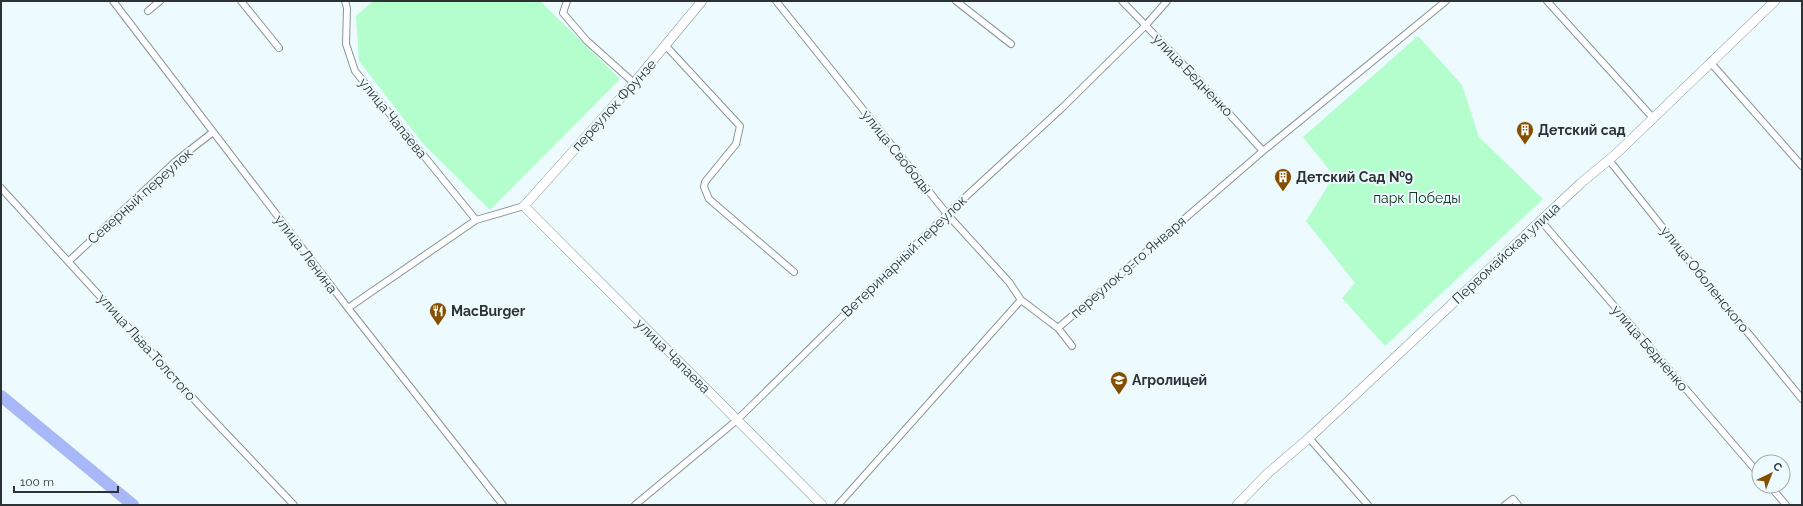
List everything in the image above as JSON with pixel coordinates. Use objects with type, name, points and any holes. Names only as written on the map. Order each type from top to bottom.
[{"type":"main road","name":"переулок Фрунзе","points":[[524,206],[634,83],[702,1]]},
{"type":"main road","name":"Первомайская улица","points":[[1237,505],[1267,474],[1309,438],[1609,160],[1775,1]]},
{"type":"main road","name":"улица Чапаева","points":[[524,206],[822,505]]},
{"type":"street","name":"улица Ленина","points":[[113,1],[348,308],[503,505]]},
{"type":"street","points":[[148,11],[160,1]]},
{"type":"street","points":[[241,1],[280,48]]},
{"type":"street","name":"улица Чапаева","points":[[344,1],[347,8],[346,44],[355,71],[476,220]]},
{"type":"street","points":[[567,1],[562,13],[586,40],[634,83]]},
{"type":"street","name":"улица Свободы","points":[[776,1],[947,214],[1009,282],[1021,300]]},
{"type":"street","points":[[956,1],[1011,44]]},
{"type":"street","name":"улица Бедненко","points":[[1122,1],[1201,82],[1263,151]]},
{"type":"street","name":"Ветеринарный переулок","points":[[635,505],[737,420],[947,214],[1063,107],[1146,26],[1167,1]]},
{"type":"street","name":"переулок 9-го Января","points":[[1021,300],[1058,328],[1263,151],[1446,1]]},
{"type":"street","points":[[1547,1],[1653,118]]},
{"type":"street","points":[[666,46],[740,126],[736,144],[705,182],[704,187],[709,199],[794,272]]},
{"type":"street","points":[[1710,62],[1802,166]]},
{"type":"street","name":"Северный переулок","points":[[69,261],[176,161],[213,132]]},
{"type":"street","name":"улица Оболенского","points":[[1609,160],[1699,273],[1802,398]]},
{"type":"street","name":"улица Льва Толстого","points":[[1,188],[202,408],[294,505]]},
{"type":"street","points":[[348,308],[476,220],[524,206]]},
{"type":"street","name":"улица Бедненко","points":[[1541,222],[1751,465]]},
{"type":"street","points":[[838,505],[1021,300]]},
{"type":"street","points":[[1058,328],[1072,346]]},
{"type":"street","points":[[1309,438],[1368,505]]},
{"type":"street","points":[[1777,494],[1786,505]]},
{"type":"street","points":[[1505,505],[1513,499],[1518,505]]},
{"type":"green space","points":[[373,1],[540,1],[620,79],[490,210],[424,145],[359,61],[356,16]]},
{"type":"green space","name":"парк Победы","points":[[1418,36],[1462,85],[1479,137],[1543,199],[1385,346],[1342,298],[1355,283],[1306,221],[1334,176],[1303,137]]},
{"type":"waterway","points":[[1,396],[133,505]]},
{"type":"place","name":"Детский сад","points":[[1525,145]]},
{"type":"place","name":"Детский Сад №9","points":[[1283,192]]},
{"type":"place","name":"MacBurger","points":[[438,326]]},
{"type":"place","name":"Агролицей","points":[[1119,395]]}]
